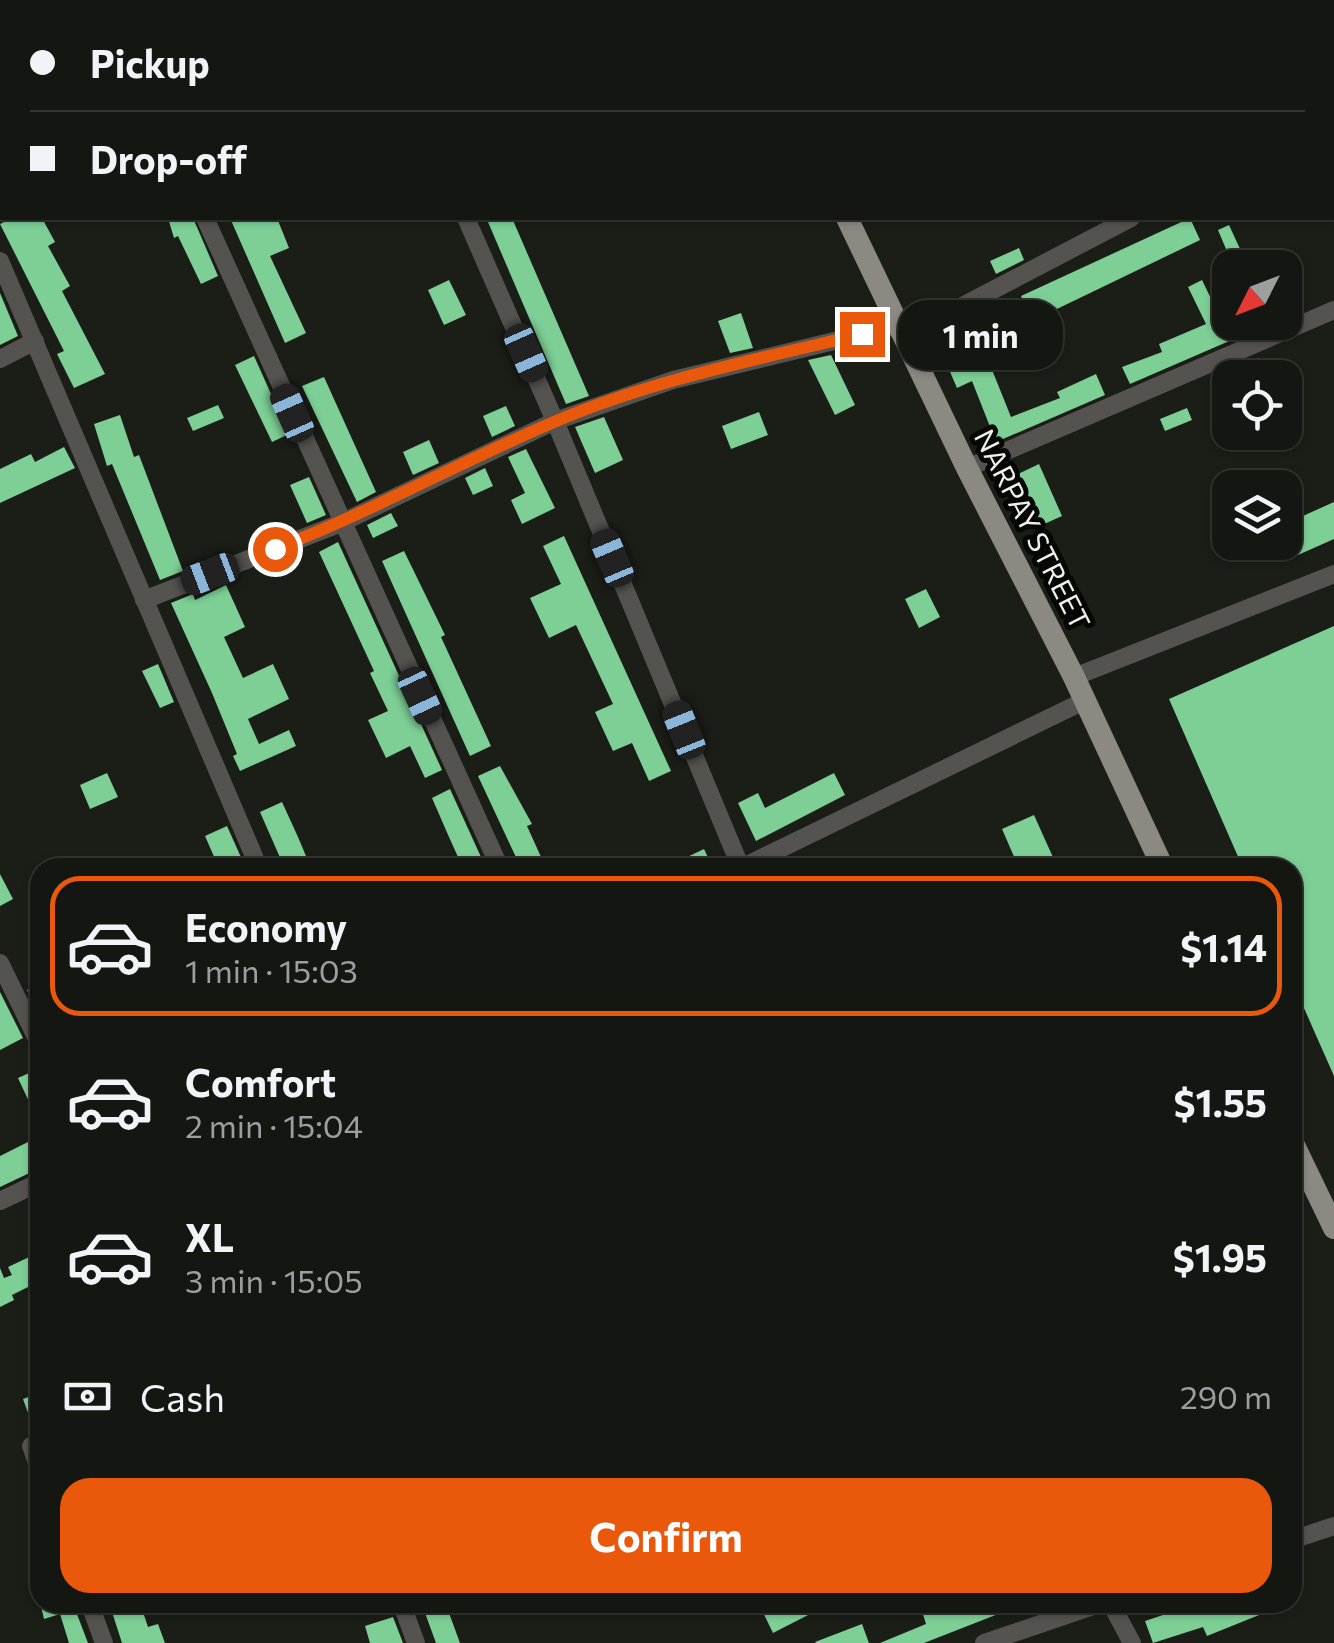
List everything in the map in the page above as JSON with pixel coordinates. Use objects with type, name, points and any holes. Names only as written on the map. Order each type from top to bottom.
[{"type":"main road","name":"NARPAY STREET","points":[[848,220],[967,468],[1074,677],[1158,858]]},
{"type":"main road","points":[[1302,1162],[1334,1228]]},
{"type":"street","points":[[206,220],[495,858]]},
{"type":"street","points":[[467,220],[737,858]]},
{"type":"street","points":[[144,600],[341,523],[555,421],[673,380],[903,330],[1127,220]]},
{"type":"street","points":[[0,261],[256,858]]},
{"type":"street","points":[[967,468],[1334,310]]},
{"type":"street","points":[[0,359],[34,341]]},
{"type":"street","points":[[1074,677],[1334,574]]},
{"type":"street","points":[[761,858],[1084,700]]},
{"type":"street","points":[[0,963],[30,1024]]},
{"type":"street","points":[[0,1201],[30,1187]]},
{"type":"street","points":[[1302,1537],[1334,1526]]},
{"type":"street","points":[[93,1613],[104,1643]]},
{"type":"street","points":[[405,1613],[416,1643]]},
{"type":"street","points":[[984,1643],[1074,1613]]},
{"type":"street","points":[[1114,1613],[1132,1643]]},
{"type":"building","points":[[9,220],[43,220],[55,242],[48,246],[70,286],[62,291],[105,374],[74,388],[57,354],[64,351],[0,224]]},
{"type":"building","points":[[169,220],[194,220],[218,276],[201,284],[178,236],[174,238]]},
{"type":"building","points":[[231,220],[278,220],[289,248],[270,256],[306,333],[285,343]]},
{"type":"building","points":[[513,220],[589,396],[566,404],[488,222]]},
{"type":"building","points":[[1186,220],[1191,220],[1200,240],[1032,321],[1021,296]]},
{"type":"building","points":[[1229,225],[1241,250],[1226,250],[1218,230]]},
{"type":"building","points":[[1019,248],[1024,260],[996,274],[990,261]]},
{"type":"building","points":[[449,280],[466,315],[444,325],[428,290]]},
{"type":"building","points":[[1202,280],[1212,301],[1212,340],[1231,340],[1130,384],[1122,367],[1162,352],[1159,344],[1206,324],[1188,287]]},
{"type":"building","points":[[0,293],[18,336],[0,345]]},
{"type":"building","points":[[741,313],[753,348],[730,353],[718,321]]},
{"type":"building","points":[[972,320],[1011,417],[1060,398],[1057,392],[1096,374],[1105,395],[996,442],[972,381],[957,388],[935,337]]},
{"type":"building","points":[[831,355],[855,405],[835,415],[808,360]]},
{"type":"building","points":[[254,356],[289,434],[272,442],[235,365]]},
{"type":"building","points":[[324,377],[376,492],[357,502],[302,386]]},
{"type":"building","points":[[218,405],[224,418],[193,431],[187,418]]},
{"type":"building","points":[[506,406],[515,426],[492,437],[483,416]]},
{"type":"building","points":[[1187,408],[1192,420],[1165,431],[1160,419]]},
{"type":"building","points":[[759,412],[768,435],[731,449],[722,426]]},
{"type":"building","points":[[120,415],[183,571],[160,580],[112,464],[107,466],[94,424]]},
{"type":"building","points":[[604,417],[623,460],[595,473],[575,427]]},
{"type":"building","points":[[429,440],[439,463],[413,475],[403,452]]},
{"type":"building","points":[[64,447],[75,468],[0,503],[0,469],[31,454],[35,462]]},
{"type":"building","points":[[526,449],[555,508],[522,524],[511,500],[525,493],[508,457]]},
{"type":"building","points":[[1039,464],[1062,516],[1042,525],[1018,474]]},
{"type":"building","points":[[485,468],[493,486],[473,495],[465,478]]},
{"type":"building","points":[[309,477],[326,515],[307,523],[290,485]]},
{"type":"building","points":[[1334,502],[1334,539],[1302,553],[1302,516]]},
{"type":"building","points":[[391,513],[398,526],[373,538],[367,525]]},
{"type":"building","points":[[564,536],[671,771],[649,781],[632,743],[613,751],[595,712],[613,704],[576,625],[549,638],[530,598],[561,584],[543,546]]},
{"type":"building","points":[[338,542],[442,770],[425,778],[410,746],[386,758],[368,720],[388,711],[370,673],[374,671],[319,552]]},
{"type":"building","points":[[404,551],[445,635],[441,637],[491,746],[470,756],[382,561]]},
{"type":"building","points":[[226,585],[245,627],[224,637],[243,678],[273,664],[289,699],[248,719],[259,744],[289,730],[296,746],[240,771],[212,693],[171,603],[193,594],[195,600]]},
{"type":"building","points":[[926,589],[940,617],[919,628],[905,599]]},
{"type":"building","points":[[1334,626],[1334,1076],[1302,1004],[1302,858],[1239,858],[1169,699]]},
{"type":"building","points":[[158,664],[174,702],[160,708],[142,671]]},
{"type":"building","points":[[500,766],[532,824],[527,826],[541,858],[516,858],[478,776]]},
{"type":"building","points":[[107,773],[118,797],[90,809],[80,785]]},
{"type":"building","points":[[834,773],[845,795],[756,841],[738,803],[758,793],[765,808]]},
{"type":"building","points":[[450,789],[481,858],[459,858],[432,798]]},
{"type":"building","points":[[282,802],[307,858],[280,858],[260,812]]},
{"type":"building","points":[[1034,815],[1053,858],[1015,858],[1002,829]]},
{"type":"building","points":[[227,826],[241,858],[215,858],[205,836]]},
{"type":"building","points":[[704,849],[708,858],[685,858]]},
{"type":"building","points":[[0,874],[13,899],[0,906]]},
{"type":"building","points":[[0,992],[23,1038],[0,1050]]},
{"type":"building","points":[[30,1073],[30,1104],[18,1078]]},
{"type":"building","points":[[30,1141],[30,1173],[0,1187],[0,1156]]},
{"type":"building","points":[[30,1257],[30,1286],[0,1307],[0,1268],[4,1278],[12,1275],[8,1267]]},
{"type":"building","points":[[30,1397],[30,1418],[23,1399]]},
{"type":"building","points":[[43,1613],[77,1613],[88,1643],[69,1643],[60,1614],[44,1619]]},
{"type":"building","points":[[112,1613],[143,1613],[148,1627],[158,1624],[165,1643],[122,1643]]},
{"type":"building","points":[[425,1613],[449,1613],[460,1643],[436,1643]]},
{"type":"building","points":[[763,1613],[812,1613],[773,1633]]},
{"type":"building","points":[[923,1613],[1000,1613],[924,1643],[880,1643],[926,1624]]},
{"type":"building","points":[[1169,1613],[1264,1613],[1207,1636],[1203,1627],[1153,1643],[1145,1621]]},
{"type":"building","points":[[393,1617],[403,1643],[370,1643],[365,1626]]},
{"type":"building","points":[[862,1624],[869,1643],[815,1642]]},
{"type":"route","points":[[275,549],[341,523],[555,421],[673,380],[862,334]]}]
